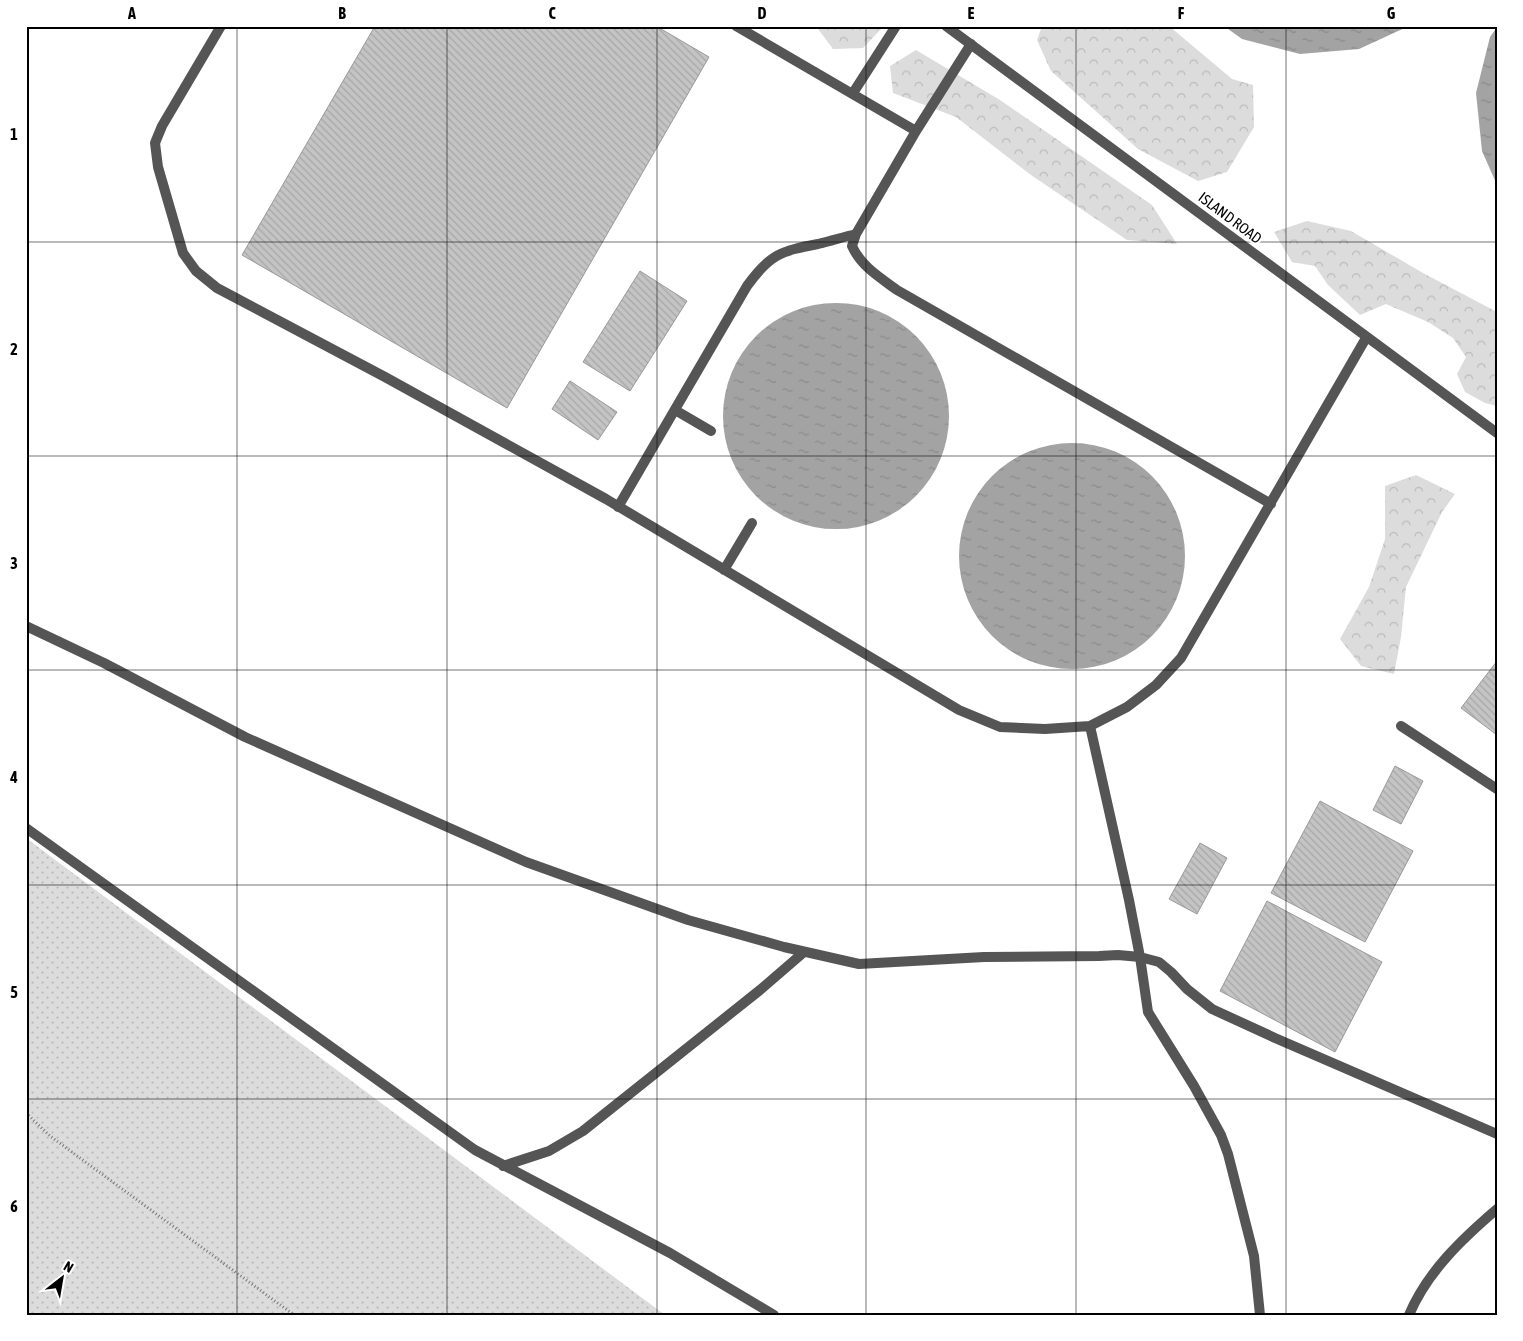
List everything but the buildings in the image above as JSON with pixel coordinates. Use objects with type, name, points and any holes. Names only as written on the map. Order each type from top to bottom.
[{"type":"street","points":[[220,26],[162,126],[155,143],[158,167],[183,253],[196,271],[225,292],[394,382],[618,507],[959,710],[1000,728],[1045,729],[1090,726],[1127,707],[1156,685],[1182,658],[1366,338]]},
{"type":"street","points":[[736,26],[916,131]]},
{"type":"street","points":[[853,94],[896,26]]},
{"type":"street","name":"ISLAND ROAD","points":[[950,27],[1366,338],[1497,433]]},
{"type":"street","points":[[971,44],[916,131],[856,234],[852,246],[857,256],[863,265],[897,290],[1271,504]]},
{"type":"street","points":[[618,507],[747,286],[760,268],[779,254],[856,234]]},
{"type":"street","points":[[674,410],[711,431]]},
{"type":"street","points":[[724,570],[752,523]]},
{"type":"street","points":[[26,626],[104,663],[245,737],[526,862],[688,920],[804,952],[859,964],[984,957],[1140,956],[1159,962],[1172,972],[1187,989],[1212,1009],[1497,1134]]},
{"type":"street","points":[[1090,726],[1129,900],[1148,1012],[1194,1086],[1221,1135],[1228,1154],[1254,1256],[1260,1315]]},
{"type":"street","points":[[1401,726],[1497,789]]},
{"type":"street","points":[[26,828],[475,1150],[670,1253],[774,1315]]},
{"type":"street","points":[[503,1166],[549,1151],[583,1131],[760,990],[804,952]]},
{"type":"street","points":[[1409,1315],[1434,1271],[1461,1240],[1497,1209]]},
{"type":"path","points":[[26,1113],[50,1136],[294,1315]]},
{"type":"green space","points":[[816,26],[882,26],[882,28],[863,48],[833,49]]},
{"type":"green space","points":[[1042,26],[1169,26],[1232,79],[1253,85],[1254,127],[1227,172],[1198,181],[1138,149],[1051,71],[1037,40]]},
{"type":"green space","points":[[916,50],[1000,100],[1152,205],[1177,244],[1127,240],[1031,175],[956,117],[893,93],[890,66]]},
{"type":"green space","points":[[1307,221],[1351,231],[1423,273],[1497,312],[1497,406],[1485,403],[1465,392],[1457,374],[1466,357],[1453,338],[1428,322],[1386,304],[1360,315],[1328,285],[1315,266],[1292,262],[1274,232]]},
{"type":"green space","points":[[1416,475],[1455,494],[1442,512],[1406,587],[1401,637],[1394,674],[1361,666],[1340,639],[1369,587],[1385,539],[1385,486]]},
{"type":"green space","points":[[26,838],[665,1315],[26,1315]]},
{"type":"water","points":[[1224,26],[1409,26],[1359,49],[1300,54],[1242,39]]},
{"type":"water","points":[[1497,27],[1497,185],[1482,151],[1476,93],[1490,37]]},
{"type":"water","points":[[836,303],[858,305],[889,316],[916,336],[936,363],[947,394],[949,416],[947,438],[936,469],[916,496],[889,516],[858,527],[836,529],[814,527],[783,516],[756,496],[736,469],[725,438],[723,416],[725,394],[736,363],[756,336],[783,316],[814,305]]},
{"type":"water","points":[[1072,443],[1094,445],[1125,456],[1152,476],[1172,503],[1183,534],[1185,556],[1183,578],[1172,609],[1152,636],[1125,656],[1094,667],[1072,669],[1050,667],[1019,656],[992,636],[972,609],[961,578],[959,556],[961,534],[972,503],[992,476],[1019,456],[1050,445]]}]
